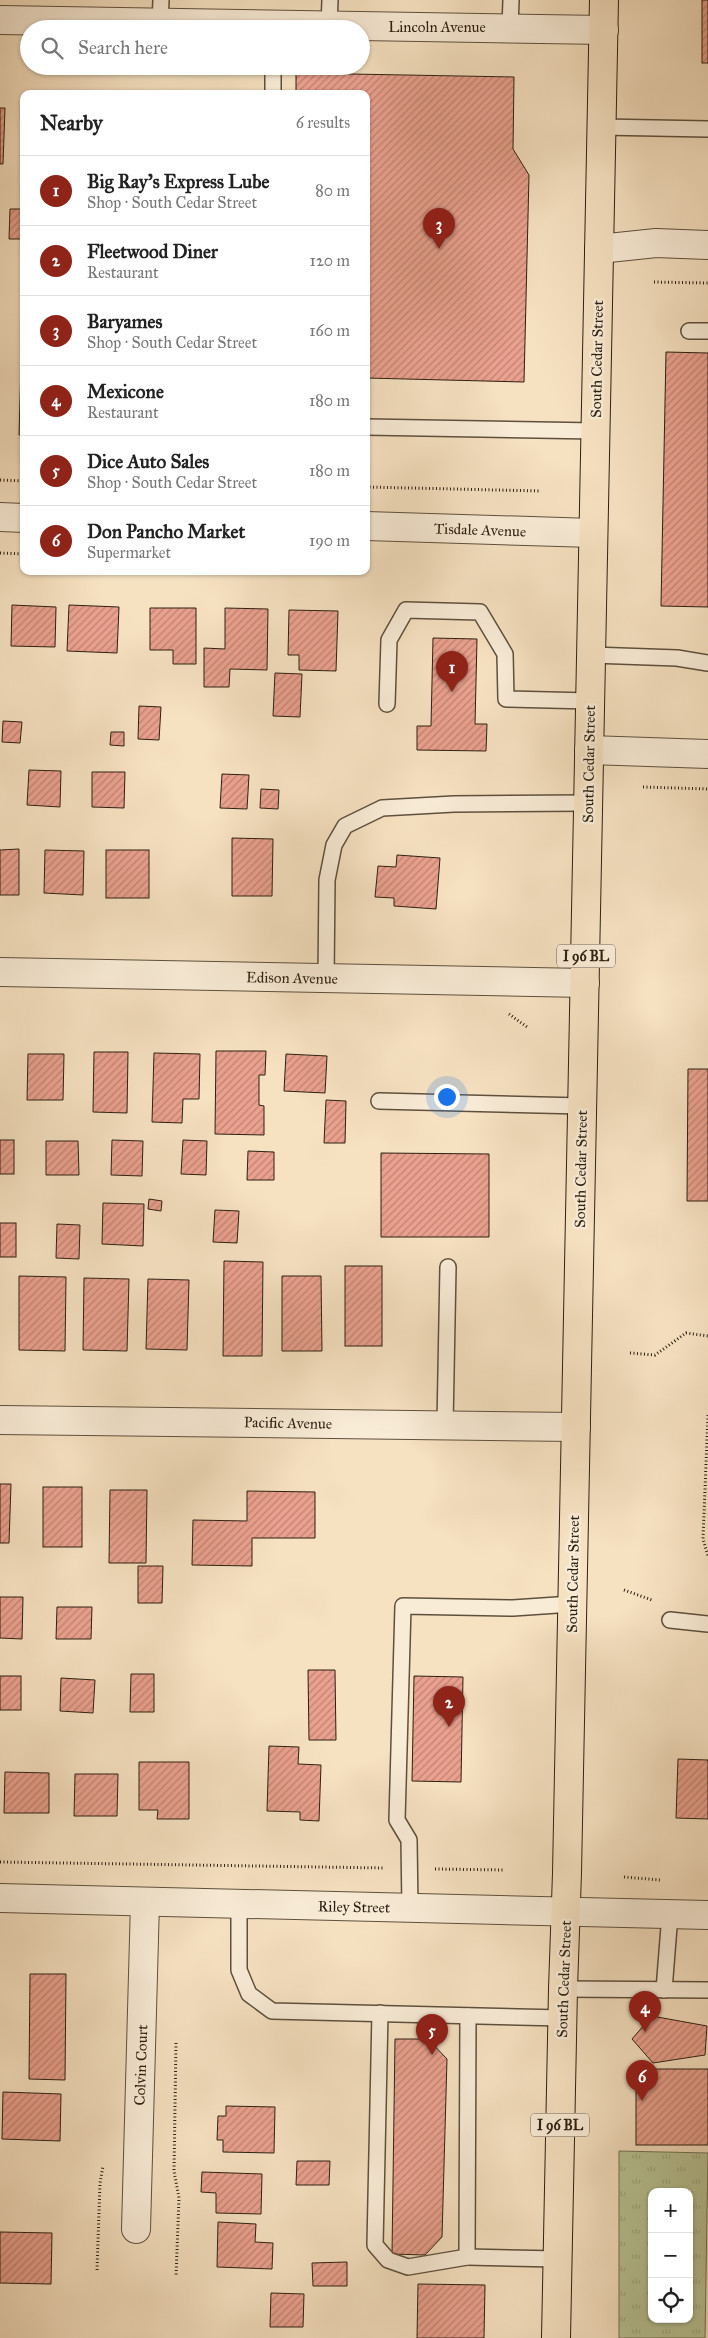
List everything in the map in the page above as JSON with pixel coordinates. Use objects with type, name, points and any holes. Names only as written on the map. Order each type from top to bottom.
[{"type":"main road","name":"South Cedar Street","points":[[556,2338],[604,0]]},
{"type":"street","name":"Lincoln Avenue","points":[[0,20],[160,11],[224,20]]},
{"type":"street","name":"Lincoln Avenue","points":[[301,20],[329,13],[510,28],[604,30]]},
{"type":"street","points":[[600,249],[656,243],[708,244]]},
{"type":"street","points":[[0,517],[20,518]]},
{"type":"street","name":"Tisdale Avenue","points":[[370,526],[593,533]]},
{"type":"street","points":[[590,750],[708,754]]},
{"type":"street","name":"Edison Avenue","points":[[0,972],[585,983]]},
{"type":"street","name":"Pacific Avenue","points":[[0,1420],[576,1427]]},
{"type":"street","name":"Riley Street","points":[[0,1898],[708,1915]]},
{"type":"street","name":"Colvin Court","points":[[136,2228],[145,1902]]},
{"type":"lane","points":[[510,28],[511,0]]},
{"type":"lane","points":[[273,75],[273,90]]},
{"type":"lane","points":[[602,127],[708,129]]},
{"type":"lane","points":[[689,331],[708,331]]},
{"type":"lane","points":[[370,427],[596,431]]},
{"type":"lane","points":[[387,704],[389,640],[406,610],[480,612],[505,654],[506,699],[590,701]]},
{"type":"lane","points":[[592,655],[677,658],[708,664]]},
{"type":"lane","points":[[326,979],[327,880],[334,846],[345,826],[382,808],[454,804],[588,803]]},
{"type":"lane","points":[[379,1101],[582,1106]]},
{"type":"lane","points":[[445,1425],[448,1268]]},
{"type":"lane","points":[[410,1908],[409,1840],[396,1820],[403,1606],[513,1608],[572,1604]]},
{"type":"lane","points":[[670,1620],[708,1624]]},
{"type":"lane","points":[[239,1904],[239,1970],[248,1994],[272,2011],[562,2018]]},
{"type":"lane","points":[[664,1990],[670,1914]]},
{"type":"lane","points":[[563,1989],[708,1990]]},
{"type":"lane","points":[[380,2014],[375,2245],[388,2260],[408,2266],[467,2257],[558,2259]]},
{"type":"lane","points":[[467,2257],[468,2016]]},
{"type":"path","points":[[654,282],[708,283]]},
{"type":"path","points":[[0,480],[20,481]]},
{"type":"path","points":[[370,487],[541,491]]},
{"type":"path","points":[[0,554],[20,554]]},
{"type":"path","points":[[643,787],[708,789]]},
{"type":"path","points":[[630,1353],[655,1355],[686,1334],[708,1336]]},
{"type":"path","points":[[708,1415],[704,1539],[708,1556]]},
{"type":"path","points":[[0,1862],[504,1870]]},
{"type":"path","points":[[98,2270],[100,2183],[105,2158]]},
{"type":"green space","points":[[619,2151],[708,2153],[705,2338],[619,2338]]},
{"type":"building","points":[[702,0],[708,0],[708,63],[702,63]]},
{"type":"building","points":[[296,75],[514,77],[513,149],[529,175],[524,382],[370,378],[370,90],[296,90]]},
{"type":"building","points":[[0,108],[5,108],[3,164],[0,164]]},
{"type":"building","points":[[10,209],[20,209],[20,239],[9,239]]},
{"type":"building","points":[[666,352],[708,353],[708,607],[661,606]]},
{"type":"building","points":[[20,400],[20,435],[19,435]]},
{"type":"building","points":[[12,605],[56,607],[55,647],[11,646]]},
{"type":"building","points":[[69,605],[119,607],[117,653],[67,651]]},
{"type":"building","points":[[150,608],[196,608],[196,664],[173,664],[173,650],[150,650]]},
{"type":"building","points":[[225,608],[268,609],[267,670],[230,669],[229,687],[204,687],[204,648],[225,649]]},
{"type":"building","points":[[289,610],[338,611],[336,671],[299,670],[299,655],[288,655]]},
{"type":"building","points":[[433,638],[477,639],[475,724],[487,724],[486,751],[417,750],[417,726],[431,726]]},
{"type":"building","points":[[275,673],[302,674],[300,717],[273,716]]},
{"type":"building","points":[[139,706],[161,707],[159,740],[138,739]]},
{"type":"building","points":[[3,721],[22,722],[20,743],[2,742]]},
{"type":"building","points":[[111,732],[124,732],[124,746],[110,745]]},
{"type":"building","points":[[29,770],[61,771],[60,807],[27,805]]},
{"type":"building","points":[[92,772],[125,772],[124,808],[92,807]]},
{"type":"building","points":[[222,774],[249,775],[247,809],[220,808]]},
{"type":"building","points":[[261,789],[279,790],[278,809],[260,808]]},
{"type":"building","points":[[232,838],[273,839],[272,896],[232,896]]},
{"type":"building","points":[[19,849],[19,895],[0,895],[0,850]]},
{"type":"building","points":[[45,850],[84,851],[83,895],[44,893]]},
{"type":"building","points":[[106,850],[149,850],[149,898],[106,898]]},
{"type":"building","points":[[397,855],[440,858],[436,909],[394,906],[394,898],[375,897],[378,866],[396,867]]},
{"type":"building","points":[[216,1051],[266,1051],[265,1075],[259,1075],[259,1105],[264,1106],[264,1135],[215,1134]]},
{"type":"building","points":[[94,1052],[128,1052],[127,1113],[93,1112]]},
{"type":"building","points":[[154,1053],[200,1054],[199,1099],[183,1099],[182,1123],[152,1122]]},
{"type":"building","points":[[28,1054],[64,1054],[63,1100],[27,1100]]},
{"type":"building","points":[[286,1054],[327,1056],[325,1093],[284,1091]]},
{"type":"building","points":[[688,1069],[708,1069],[708,1201],[687,1201]]},
{"type":"building","points":[[326,1100],[346,1101],[345,1143],[324,1143]]},
{"type":"building","points":[[0,1140],[14,1140],[14,1174],[0,1174]]},
{"type":"building","points":[[112,1140],[143,1141],[142,1176],[111,1175]]},
{"type":"building","points":[[183,1140],[207,1141],[206,1175],[181,1174]]},
{"type":"building","points":[[46,1141],[78,1141],[79,1175],[46,1175]]},
{"type":"building","points":[[248,1151],[274,1152],[274,1180],[247,1180]]},
{"type":"building","points":[[381,1153],[489,1154],[489,1237],[381,1237]]},
{"type":"building","points":[[149,1199],[162,1201],[161,1211],[148,1209]]},
{"type":"building","points":[[103,1203],[144,1204],[143,1246],[102,1244]]},
{"type":"building","points":[[215,1210],[239,1211],[237,1243],[213,1242]]},
{"type":"building","points":[[0,1223],[16,1223],[16,1257],[0,1257]]},
{"type":"building","points":[[57,1224],[80,1225],[79,1259],[56,1258]]},
{"type":"building","points":[[224,1261],[263,1262],[262,1356],[223,1356]]},
{"type":"building","points":[[345,1266],[382,1266],[382,1346],[345,1346]]},
{"type":"building","points":[[19,1276],[66,1277],[65,1351],[19,1350]]},
{"type":"building","points":[[282,1276],[321,1276],[322,1351],[282,1351]]},
{"type":"building","points":[[84,1278],[129,1279],[127,1351],[83,1350]]},
{"type":"building","points":[[148,1279],[189,1280],[187,1350],[146,1349]]},
{"type":"building","points":[[0,1484],[11,1484],[9,1543],[0,1543]]},
{"type":"building","points":[[43,1487],[82,1487],[82,1547],[43,1547]]},
{"type":"building","points":[[110,1490],[147,1490],[146,1563],[109,1563]]},
{"type":"building","points":[[247,1491],[315,1492],[315,1538],[252,1538],[252,1566],[192,1565],[193,1520],[247,1521]]},
{"type":"building","points":[[138,1566],[163,1566],[162,1603],[138,1603]]},
{"type":"building","points":[[0,1597],[23,1597],[22,1639],[0,1638]]},
{"type":"building","points":[[57,1607],[92,1607],[91,1639],[56,1639]]},
{"type":"building","points":[[308,1670],[335,1670],[336,1740],[309,1740]]},
{"type":"building","points":[[131,1674],[154,1674],[154,1712],[130,1712]]},
{"type":"building","points":[[0,1676],[21,1676],[21,1710],[0,1710]]},
{"type":"building","points":[[414,1676],[463,1677],[461,1782],[412,1781]]},
{"type":"building","points":[[61,1678],[95,1680],[93,1713],[60,1711]]},
{"type":"building","points":[[269,1746],[299,1747],[298,1764],[321,1765],[319,1821],[300,1820],[300,1812],[267,1811]]},
{"type":"building","points":[[678,1759],[708,1760],[708,1819],[676,1818]]},
{"type":"building","points":[[139,1762],[189,1762],[189,1819],[157,1819],[158,1810],[139,1810]]},
{"type":"building","points":[[5,1772],[49,1773],[49,1813],[4,1813]]},
{"type":"building","points":[[75,1774],[118,1774],[117,1816],[74,1816]]},
{"type":"building","points":[[30,1974],[66,1974],[65,2080],[29,2079]]},
{"type":"building","points":[[652,2016],[707,2026],[705,2055],[653,2063],[632,2039]]},
{"type":"building","points":[[395,2039],[428,2039],[447,2059],[442,2237],[425,2255],[392,2254]]},
{"type":"building","points":[[636,2069],[708,2069],[708,2145],[636,2145]]},
{"type":"building","points":[[3,2092],[61,2094],[60,2141],[2,2139]]},
{"type":"building","points":[[226,2106],[275,2107],[274,2153],[223,2152],[223,2140],[217,2140],[218,2116],[226,2116]]},
{"type":"building","points":[[297,2161],[330,2161],[329,2185],[296,2185]]},
{"type":"building","points":[[202,2172],[262,2174],[261,2214],[216,2213],[216,2193],[201,2192]]},
{"type":"building","points":[[218,2222],[256,2224],[255,2242],[273,2243],[272,2269],[217,2267]]},
{"type":"building","points":[[0,2232],[52,2233],[51,2284],[0,2283]]},
{"type":"building","points":[[347,2262],[347,2286],[313,2286],[312,2263]]},
{"type":"building","points":[[418,2284],[485,2285],[484,2338],[417,2338]]},
{"type":"building","points":[[271,2293],[304,2294],[303,2327],[270,2327]]},
{"type":"place","name":"Baryames","points":[[439,249]]},
{"type":"place","name":"Big Ray's Express Lube","points":[[452,692]]},
{"type":"place","name":"Fleetwood Diner","points":[[449,1727]]},
{"type":"place","name":"Mexicone","points":[[645,2032]]},
{"type":"place","name":"Dice Auto Sales","points":[[432,2055]]},
{"type":"place","name":"Don Pancho Market","points":[[642,2101]]}]
